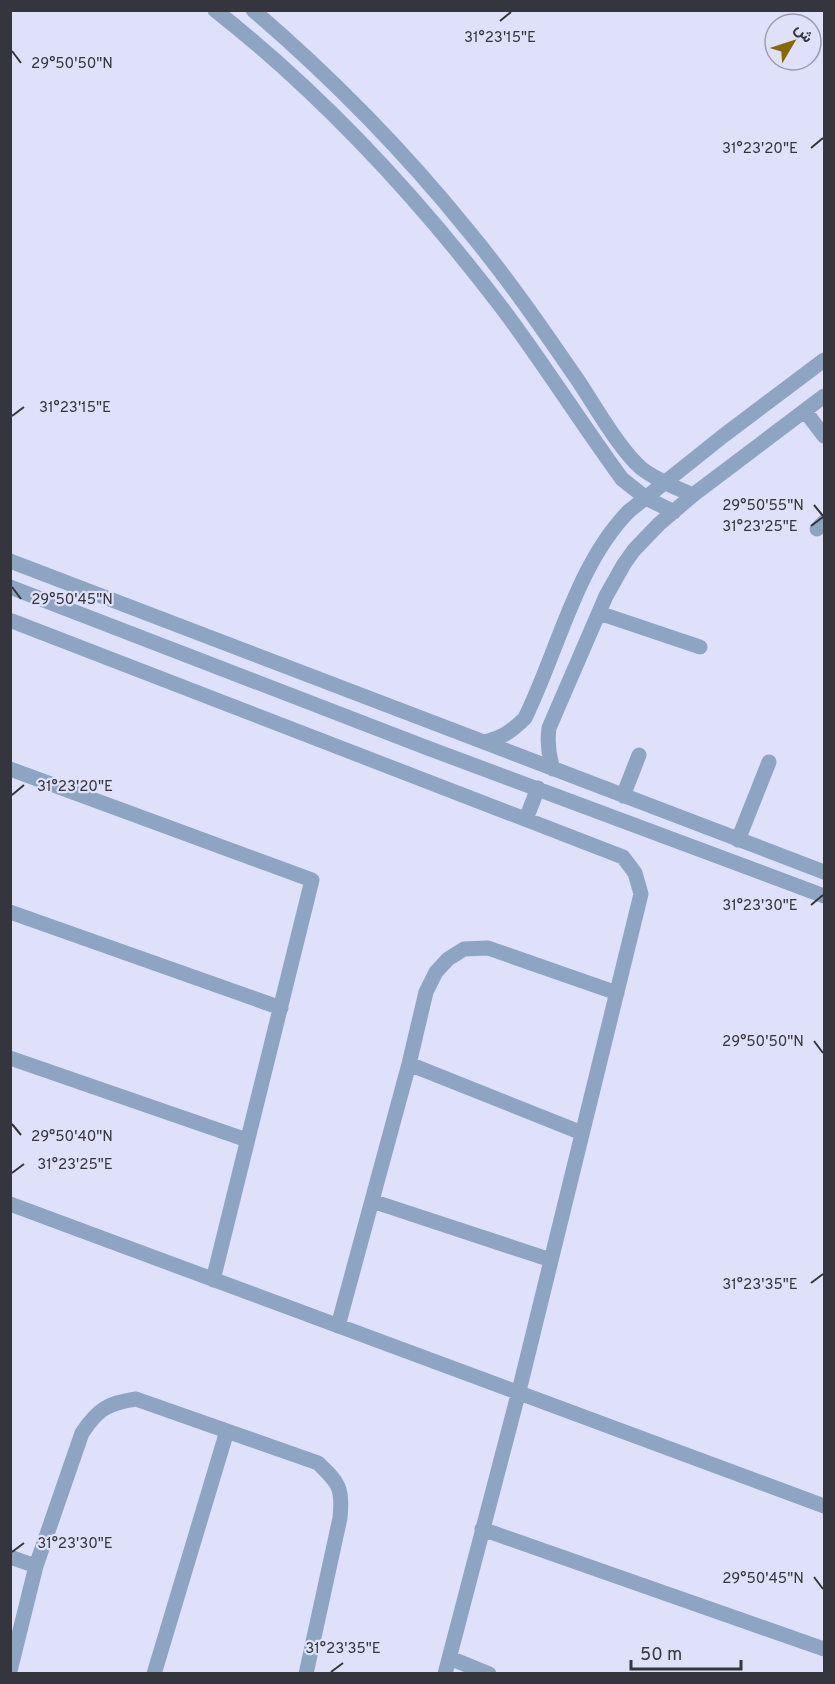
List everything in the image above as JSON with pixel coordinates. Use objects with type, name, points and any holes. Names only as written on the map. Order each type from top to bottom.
[{"type":"street","points":[[215,10],[282,68],[398,183],[451,244],[501,308],[622,479],[646,498],[674,512]]},
{"type":"street","points":[[253,10],[350,99],[415,167],[468,230],[535,320],[632,460],[642,469],[693,495]]},
{"type":"street","points":[[484,742],[500,738],[514,730],[525,718],[579,589],[598,551],[618,522],[665,482],[825,360]]},
{"type":"street","points":[[553,769],[548,756],[549,728],[599,613],[624,564],[646,536],[693,495],[825,396]]},
{"type":"street","points":[[806,411],[825,436]]},
{"type":"street","points":[[10,561],[825,872]]},
{"type":"street","points":[[10,587],[425,747],[825,896]]},
{"type":"street","points":[[599,613],[700,648]]},
{"type":"street","points":[[12,621],[623,857],[635,873],[641,894],[519,1391],[445,1674]]},
{"type":"street","points":[[425,747],[433,723]]},
{"type":"street","points":[[623,796],[639,755]]},
{"type":"street","points":[[738,840],[769,762]]},
{"type":"street","points":[[10,769],[312,880],[213,1280]]},
{"type":"street","points":[[585,806],[593,785]]},
{"type":"street","points":[[526,819],[538,788]]},
{"type":"street","points":[[10,912],[281,1008]]},
{"type":"street","points":[[338,1326],[409,1064],[426,992],[436,972],[448,959],[464,949],[488,948],[617,993]]},
{"type":"street","points":[[10,1058],[247,1140]]},
{"type":"street","points":[[409,1064],[582,1133]]},
{"type":"street","points":[[372,1201],[551,1260]]},
{"type":"street","points":[[10,1204],[825,1506]]},
{"type":"street","points":[[10,1671],[36,1566],[82,1433],[94,1414],[114,1402],[136,1399],[318,1463],[336,1480],[342,1499],[306,1674]]},
{"type":"street","points":[[154,1674],[227,1431]]},
{"type":"street","points":[[482,1529],[825,1649]]},
{"type":"street","points":[[10,1557],[36,1566]]},
{"type":"street","points":[[450,1658],[489,1674]]}]
